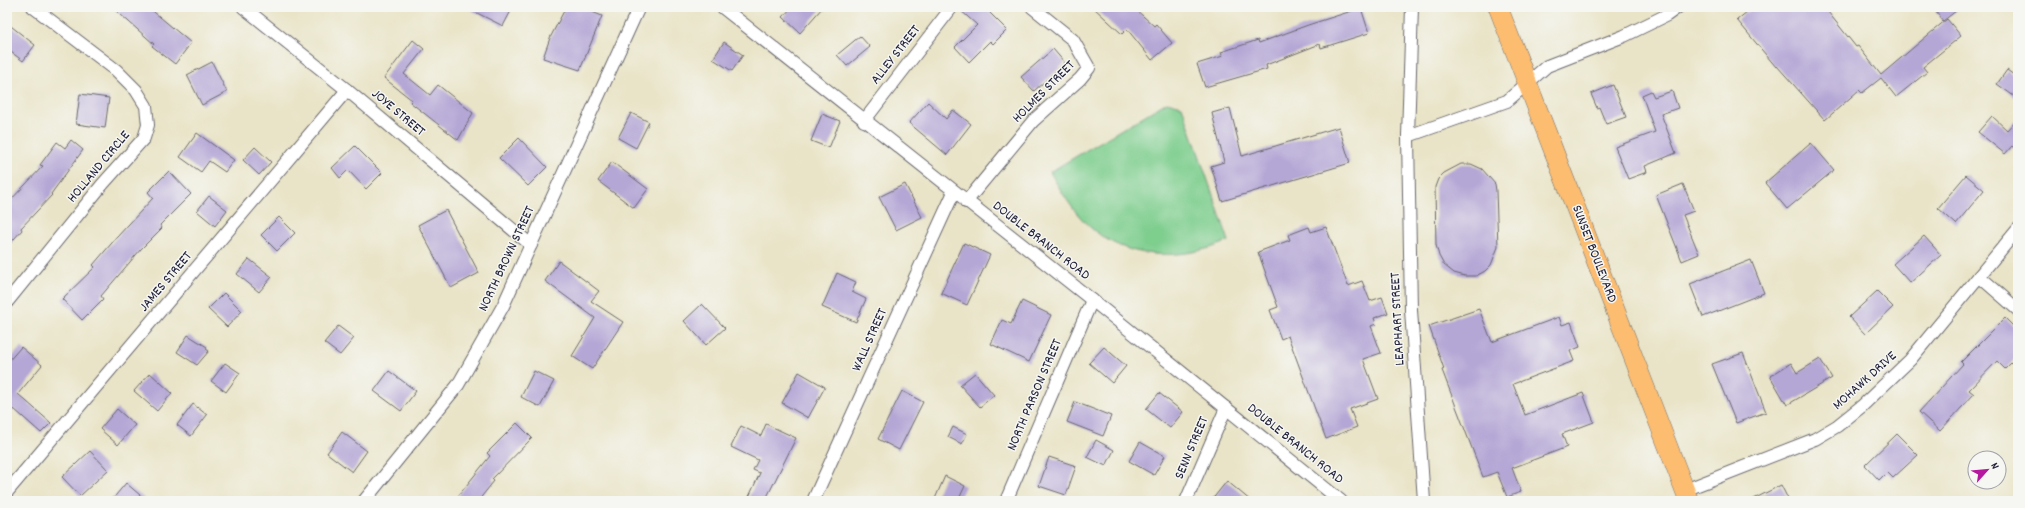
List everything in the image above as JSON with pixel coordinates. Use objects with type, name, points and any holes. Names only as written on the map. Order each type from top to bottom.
[{"type":"main road","name":"SUNSET BOULEVARD","points":[[1498,7],[1528,81],[1687,495]]},
{"type":"street","name":"HOLLAND CIRCLE","points":[[7,302],[102,185],[144,138],[148,125],[146,106],[136,90],[116,70],[33,7]]},
{"type":"street","name":"JOYE STREET","points":[[243,7],[347,90],[530,245]]},
{"type":"street","name":"NORTH BROWN STREET","points":[[364,501],[458,385],[503,306],[639,7]]},
{"type":"street","name":"DOUBLE BRANCH ROAD","points":[[722,7],[966,202],[1092,300],[1341,501]]},
{"type":"street","name":"ALLEY STREET","points":[[864,121],[952,7]]},
{"type":"street","name":"HOLMES STREET","points":[[966,202],[1033,121],[1080,79],[1088,68],[1073,40],[1032,7]]},
{"type":"street","name":"LEAPHART STREET","points":[[1412,7],[1408,136],[1411,310],[1424,501]]},
{"type":"street","points":[[1408,136],[1507,101],[1528,81],[1547,66],[1624,36],[1667,15],[1678,7]]},
{"type":"street","name":"JAMES STREET","points":[[7,492],[347,90]]},
{"type":"street","name":"WALL STREET","points":[[813,501],[954,192]]},
{"type":"street","name":"MOHAWK DRIVE","points":[[1687,495],[1815,439],[1837,426],[1862,406],[1910,360],[2018,229]]},
{"type":"street","points":[[1979,276],[2018,310]]},
{"type":"street","name":"NORTH PARSON STREET","points":[[1006,501],[1092,300]]},
{"type":"street","name":"SENN STREET","points":[[1186,501],[1226,408]]},
{"type":"green space","points":[[1167,102],[1182,106],[1229,241],[1213,247],[1178,254],[1144,253],[1127,249],[1111,242],[1089,226],[1076,212],[1050,172]]},
{"type":"building","points":[[112,7],[148,7],[191,43],[175,64],[152,46],[154,44]]},
{"type":"building","points":[[465,7],[513,7],[503,26]]},
{"type":"building","points":[[566,7],[580,7],[602,16],[580,70],[543,58],[550,38]]},
{"type":"building","points":[[792,7],[823,7],[800,33],[783,17]]},
{"type":"building","points":[[959,7],[984,7],[1007,30],[993,44],[990,41],[969,62],[955,47],[977,25],[959,9]]},
{"type":"building","points":[[1093,7],[1133,7],[1154,26],[1156,24],[1172,43],[1152,60],[1127,29],[1122,34]]},
{"type":"building","points":[[1753,7],[1824,7],[1881,75],[1947,19],[1961,36],[1923,67],[1927,72],[1896,97],[1881,78],[1862,93],[1859,90],[1825,120],[1777,66],[1776,67],[1737,20]]},
{"type":"building","points":[[1932,7],[1961,7],[1943,21]]},
{"type":"building","points":[[1361,8],[1369,33],[1321,48],[1320,44],[1266,65],[1267,69],[1205,87],[1197,64],[1223,56],[1221,52],[1258,40],[1259,43]]},
{"type":"building","points":[[7,23],[35,45],[23,61],[7,49]]},
{"type":"building","points":[[860,36],[870,47],[847,66],[837,55]]},
{"type":"building","points":[[413,40],[424,49],[404,74],[430,95],[438,85],[473,113],[458,140],[410,102],[412,100],[384,78]]},
{"type":"building","points":[[724,42],[743,55],[732,71],[713,59]]},
{"type":"building","points":[[1053,49],[1065,63],[1034,91],[1021,77]]},
{"type":"building","points":[[212,62],[227,92],[202,105],[187,75]]},
{"type":"building","points":[[2007,70],[2018,78],[2018,99],[1997,84]]},
{"type":"building","points":[[1613,85],[1626,117],[1606,124],[1599,107],[1597,108],[1591,94]]},
{"type":"building","points":[[1651,91],[1654,97],[1672,91],[1678,108],[1661,114],[1676,153],[1645,166],[1647,172],[1628,179],[1615,147],[1655,132],[1642,95]]},
{"type":"building","points":[[80,94],[109,98],[105,128],[76,124]]},
{"type":"building","points":[[928,102],[946,119],[953,110],[971,124],[947,155],[909,123]]},
{"type":"building","points":[[1230,108],[1242,156],[1339,127],[1350,163],[1222,201],[1211,166],[1224,162],[1212,113]]},
{"type":"building","points":[[631,113],[649,122],[636,148],[618,138]]},
{"type":"building","points":[[822,114],[840,121],[829,148],[811,141]]},
{"type":"building","points":[[1992,116],[2007,130],[2018,118],[2018,152],[2012,146],[2005,154],[1978,132]]},
{"type":"building","points":[[197,133],[234,160],[225,172],[209,161],[201,172],[180,157]]},
{"type":"building","points":[[519,138],[547,167],[528,186],[499,158]]},
{"type":"building","points":[[71,140],[83,150],[51,194],[52,195],[21,228],[22,230],[7,247],[7,204],[43,166],[40,165],[57,142],[65,148]]},
{"type":"building","points":[[1811,143],[1834,170],[1787,209],[1765,183]]},
{"type":"building","points":[[355,146],[382,173],[366,189],[348,170],[340,178],[332,168]]},
{"type":"building","points":[[255,147],[271,162],[259,175],[243,160]]},
{"type":"building","points":[[612,162],[648,189],[634,208],[598,181]]},
{"type":"building","points":[[1461,164],[1471,164],[1482,169],[1495,184],[1496,191],[1498,247],[1491,265],[1485,271],[1476,276],[1465,276],[1454,273],[1444,265],[1439,256],[1436,245],[1435,187],[1438,179],[1444,173]]},
{"type":"building","points":[[169,171],[191,194],[160,225],[162,228],[141,249],[101,296],[103,299],[82,320],[62,299],[95,267],[93,265],[153,198],[148,192]]},
{"type":"building","points":[[1966,175],[1984,190],[1956,224],[1938,208]]},
{"type":"building","points":[[905,184],[922,217],[896,230],[879,197]]},
{"type":"building","points":[[1683,184],[1694,211],[1683,215],[1699,254],[1682,261],[1656,195]]},
{"type":"building","points":[[209,196],[227,210],[215,226],[197,211]]},
{"type":"building","points":[[446,210],[479,273],[451,288],[418,225]]},
{"type":"building","points":[[279,217],[295,233],[277,251],[261,235]]},
{"type":"building","points":[[1309,227],[1311,232],[1326,227],[1348,286],[1362,281],[1370,301],[1382,297],[1388,313],[1374,318],[1376,324],[1371,326],[1381,353],[1363,359],[1378,399],[1350,409],[1357,427],[1326,439],[1288,336],[1281,339],[1270,310],[1278,307],[1258,252],[1290,240],[1288,235]]},
{"type":"building","points":[[1924,236],[1941,255],[1910,283],[1893,264]]},
{"type":"building","points":[[964,243],[990,255],[967,305],[941,293]]},
{"type":"building","points":[[249,259],[272,277],[259,292],[237,274]]},
{"type":"building","points":[[1751,260],[1764,293],[1703,317],[1690,284]]},
{"type":"building","points":[[559,261],[599,291],[591,301],[623,322],[592,369],[572,356],[595,318],[545,281]]},
{"type":"building","points":[[837,273],[856,282],[852,292],[866,299],[856,322],[822,307]]},
{"type":"building","points":[[1877,291],[1893,307],[1865,334],[1849,317]]},
{"type":"building","points":[[224,293],[242,311],[227,327],[208,309]]},
{"type":"building","points":[[1022,301],[1051,315],[1029,362],[991,344],[1002,320],[1011,324]]},
{"type":"building","points":[[702,304],[725,328],[706,345],[684,321]]},
{"type":"building","points":[[1479,309],[1492,342],[1559,317],[1562,325],[1571,322],[1580,347],[1570,351],[1574,361],[1513,384],[1525,415],[1583,393],[1594,422],[1562,434],[1567,447],[1512,468],[1521,492],[1507,497],[1497,472],[1483,477],[1442,370],[1444,369],[1429,326]]},
{"type":"building","points":[[2005,318],[2018,331],[2018,356],[2005,369],[1997,361],[1969,390],[1974,394],[1940,431],[1919,412],[1963,364],[1961,362]]},
{"type":"building","points":[[338,326],[354,338],[340,355],[324,343]]},
{"type":"building","points":[[188,335],[207,347],[206,349],[209,351],[197,365],[177,352]]},
{"type":"building","points":[[21,347],[42,365],[18,394],[51,423],[41,433],[14,409],[7,416],[7,363]]},
{"type":"building","points":[[1104,347],[1126,366],[1112,383],[1089,363]]},
{"type":"building","points":[[1743,353],[1766,412],[1736,423],[1712,364]]},
{"type":"building","points":[[1820,359],[1832,378],[1787,405],[1770,376],[1791,363],[1797,373]]},
{"type":"building","points":[[225,363],[240,373],[226,392],[211,381]]},
{"type":"building","points":[[389,371],[416,391],[401,411],[374,391]]},
{"type":"building","points":[[534,371],[554,381],[540,407],[521,397]]},
{"type":"building","points":[[799,372],[825,387],[808,418],[782,403]]},
{"type":"building","points":[[150,373],[172,393],[157,411],[134,391]]},
{"type":"building","points":[[975,373],[994,395],[980,407],[960,385]]},
{"type":"building","points":[[902,391],[923,402],[899,450],[878,439]]},
{"type":"building","points":[[1159,393],[1183,412],[1170,428],[1146,409]]},
{"type":"building","points":[[1075,402],[1111,416],[1103,436],[1067,422]]},
{"type":"building","points":[[193,404],[207,415],[191,436],[177,425]]},
{"type":"building","points":[[117,409],[135,425],[118,445],[100,429]]},
{"type":"building","points":[[517,423],[532,438],[492,479],[494,481],[478,501],[454,501],[490,456],[487,453]]},
{"type":"building","points":[[766,424],[796,438],[765,501],[747,501],[760,473],[753,470],[758,460],[731,447],[741,426],[761,436]]},
{"type":"building","points":[[953,427],[967,434],[962,444],[948,437]]},
{"type":"building","points":[[342,432],[367,451],[352,472],[327,453]]},
{"type":"building","points":[[1897,434],[1918,455],[1893,478],[1887,472],[1879,480],[1865,465]]},
{"type":"building","points":[[1096,440],[1114,450],[1106,466],[1087,457]]},
{"type":"building","points":[[1140,442],[1165,456],[1154,475],[1129,461]]},
{"type":"building","points":[[90,451],[108,470],[80,496],[62,477]]},
{"type":"building","points":[[1049,457],[1076,466],[1066,495],[1039,486]]},
{"type":"building","points":[[945,476],[965,486],[958,501],[934,501]]},
{"type":"building","points":[[1227,481],[1251,501],[1211,501]]},
{"type":"building","points":[[126,483],[147,501],[111,501]]},
{"type":"building","points":[[1781,485],[1789,501],[1750,501]]}]
